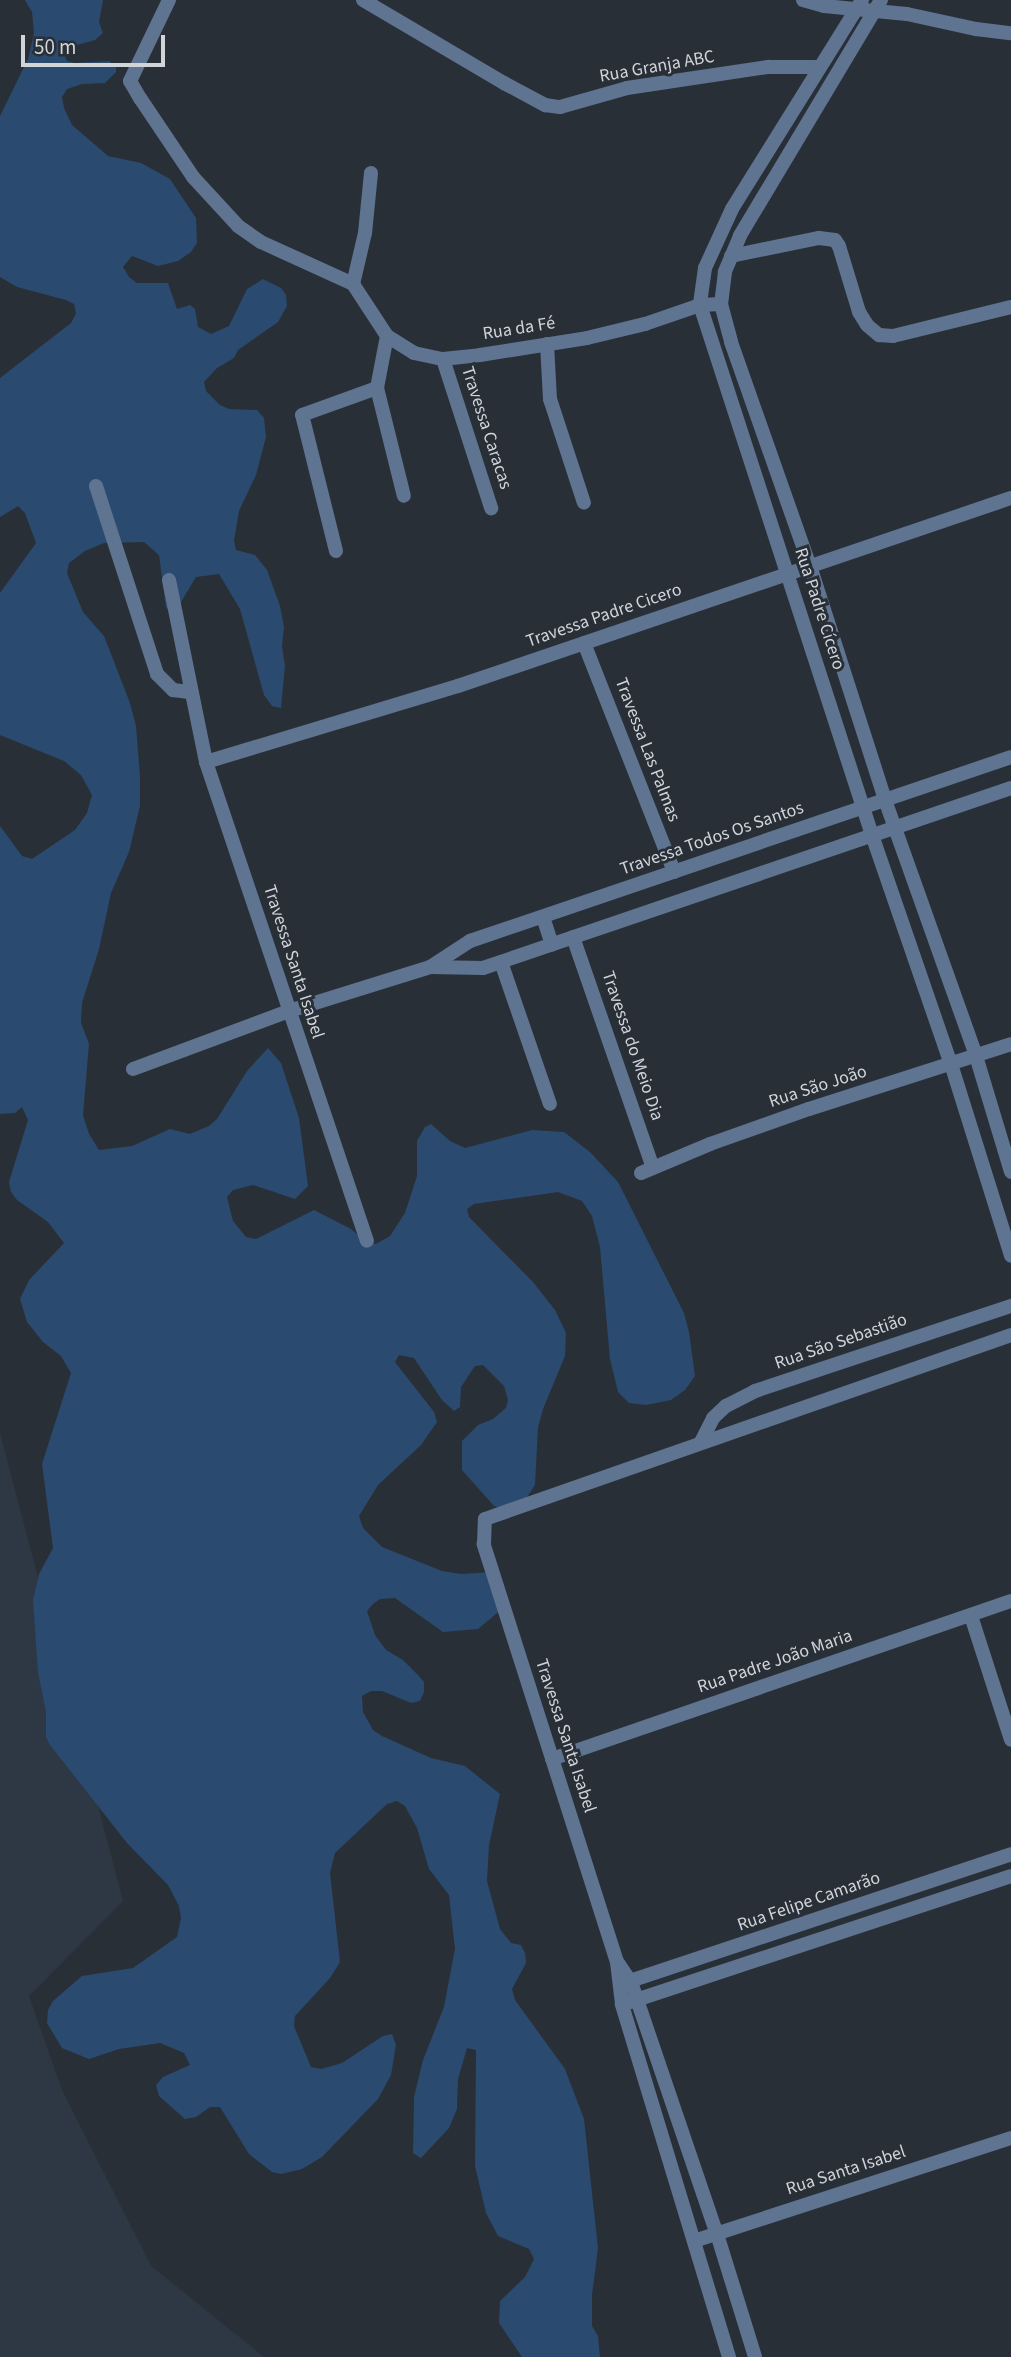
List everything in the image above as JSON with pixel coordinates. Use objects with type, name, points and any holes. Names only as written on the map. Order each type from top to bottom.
[{"type":"street","points":[[169,0],[130,81],[193,177],[229,218],[261,242],[353,284],[365,233],[371,173]]},
{"type":"street","name":"Rua Granja ABC","points":[[363,0],[545,105],[560,107],[628,88],[768,67],[819,67]]},
{"type":"street","points":[[803,0],[824,6],[878,5],[1011,33]]},
{"type":"street","name":"Rua Padre Cícero","points":[[859,4],[732,209],[705,268],[700,305],[863,808],[951,1064],[1011,1256]]},
{"type":"street","name":"Rua Padre Cícero","points":[[878,5],[730,256],[722,285],[721,304],[731,342],[810,566],[885,800],[976,1056],[1011,1172]]},
{"type":"street","points":[[730,256],[820,238],[835,240],[859,312],[867,325],[879,335],[893,336],[1011,307]]},
{"type":"street","name":"Rua da Fé","points":[[353,284],[387,336],[414,353],[443,359],[547,344],[645,324],[700,305],[721,304]]},
{"type":"street","points":[[387,336],[377,388],[404,496]]},
{"type":"street","points":[[547,344],[550,399],[584,503]]},
{"type":"street","name":"Travessa Caracas","points":[[443,359],[492,508]]},
{"type":"street","points":[[336,551],[302,417],[307,411],[377,388]]},
{"type":"street","points":[[96,486],[157,674],[173,690],[190,692]]},
{"type":"street","name":"Travessa Padre Cicero","points":[[206,762],[458,686],[1011,498]]},
{"type":"street","name":"Travessa Santa Isabel","points":[[169,580],[206,762],[367,1241]]},
{"type":"street","name":"Travessa Las Palmas","points":[[584,643],[674,872]]},
{"type":"street","name":"Travessa Todos Os Santos","points":[[134,1069],[289,1011],[430,967],[470,941],[1011,757]]},
{"type":"street","name":"Travessa Todos Os Santos","points":[[430,967],[482,968],[1011,788]]},
{"type":"street","points":[[543,917],[552,945]]},
{"type":"street","name":"Travessa do Meio Dia","points":[[573,937],[647,1170]]},
{"type":"street","points":[[501,962],[550,1104]]},
{"type":"street","name":"Rua São João","points":[[647,1170],[796,1114],[1011,1044]]},
{"type":"street","name":"Rua São Sebastião","points":[[701,1442],[713,1418],[726,1406],[755,1391],[1011,1306]]},
{"type":"street","points":[[701,1442],[1011,1335]]},
{"type":"street","name":"Travessa Santa Isabel","points":[[701,1442],[485,1519],[484,1544],[624,1983],[694,2241],[729,2357]]},
{"type":"street","name":"Rua Padre João Maria","points":[[552,1759],[1011,1601]]},
{"type":"street","points":[[971,1616],[1011,1740]]},
{"type":"street","name":"Rua Felipe Camarão","points":[[624,1983],[1011,1854]]},
{"type":"street","points":[[629,2002],[1011,1876]]},
{"type":"street","name":"Travessa Santa Isabel","points":[[629,2002],[718,2234],[755,2357]]},
{"type":"street","name":"Rua Santa Isabel","points":[[694,2241],[1011,2138]]},
{"type":"shaded area","points":[[25,0],[103,0],[99,22],[103,33],[95,40],[70,47],[65,56],[67,61],[75,63],[109,61],[116,67],[116,72],[105,83],[82,84],[67,89],[62,97],[64,108],[72,125],[108,156],[141,163],[170,179],[196,218],[197,243],[191,252],[178,261],[158,266],[132,256],[123,267],[129,277],[137,283],[168,283],[177,309],[190,305],[195,309],[198,327],[211,334],[229,326],[247,289],[263,279],[281,288],[286,295],[287,306],[278,322],[238,350],[234,358],[217,368],[204,382],[206,391],[220,405],[229,409],[257,410],[264,418],[266,437],[256,475],[239,511],[234,541],[236,550],[255,555],[267,570],[280,606],[284,627],[282,646],[285,666],[281,708],[272,706],[264,695],[240,609],[219,574],[196,577],[175,612],[166,608],[159,555],[144,542],[104,543],[85,551],[69,563],[67,573],[83,612],[104,636],[130,703],[136,726],[140,776],[140,806],[129,852],[111,893],[99,949],[82,1003],[81,1023],[89,1044],[83,1115],[89,1134],[99,1150],[132,1146],[170,1129],[190,1134],[209,1126],[217,1119],[247,1071],[268,1048],[281,1063],[299,1118],[308,1186],[295,1199],[253,1185],[233,1190],[227,1197],[233,1221],[246,1237],[256,1239],[314,1210],[351,1229],[366,1242],[376,1244],[390,1236],[405,1213],[417,1176],[417,1141],[425,1127],[431,1124],[450,1141],[465,1148],[532,1130],[564,1132],[590,1152],[618,1182],[684,1313],[689,1332],[695,1376],[685,1390],[671,1400],[646,1405],[629,1403],[618,1392],[610,1359],[600,1247],[592,1216],[582,1201],[558,1192],[474,1204],[467,1209],[469,1217],[533,1282],[555,1310],[566,1333],[565,1356],[538,1428],[535,1485],[518,1511],[511,1511],[494,1506],[462,1470],[462,1441],[478,1425],[493,1419],[506,1408],[508,1400],[504,1386],[483,1365],[475,1366],[461,1387],[460,1407],[454,1411],[442,1400],[414,1358],[399,1355],[395,1362],[434,1412],[437,1422],[421,1445],[378,1485],[359,1516],[363,1528],[382,1547],[442,1571],[461,1574],[492,1572],[502,1609],[478,1629],[443,1632],[395,1598],[380,1599],[373,1604],[367,1611],[375,1635],[386,1650],[403,1660],[418,1675],[424,1682],[424,1692],[420,1701],[411,1703],[382,1691],[371,1691],[362,1696],[363,1712],[373,1730],[382,1736],[431,1758],[465,1766],[500,1794],[489,1845],[487,1881],[500,1929],[511,1943],[521,1945],[525,1953],[526,1963],[512,1989],[515,2000],[565,2069],[584,2119],[598,2248],[592,2295],[592,2326],[598,2336],[600,2357],[522,2357],[499,2323],[500,2301],[525,2277],[534,2259],[529,2249],[498,2236],[486,2213],[475,2166],[476,2050],[467,2048],[458,2079],[457,2109],[449,2128],[421,2158],[413,2153],[414,2097],[423,2060],[444,2007],[455,1949],[449,1895],[429,1869],[417,1828],[405,1806],[397,1801],[387,1804],[335,1853],[330,1873],[340,1962],[330,1978],[295,2016],[294,2026],[311,2067],[321,2069],[342,2063],[383,2036],[392,2034],[396,2045],[391,2075],[378,2099],[322,2157],[302,2169],[281,2174],[272,2172],[249,2154],[220,2107],[210,2107],[196,2117],[185,2119],[159,2096],[156,2085],[163,2077],[190,2065],[184,2053],[160,2043],[119,2049],[89,2059],[62,2048],[47,2023],[48,2010],[53,2001],[82,1976],[133,1968],[177,1937],[181,1918],[179,1906],[168,1885],[127,1843],[50,1745],[46,1737],[46,1712],[38,1672],[33,1600],[39,1574],[53,1548],[42,1464],[71,1373],[61,1356],[43,1342],[27,1322],[20,1299],[29,1280],[64,1243],[48,1222],[17,1200],[11,1192],[9,1182],[28,1120],[22,1107],[15,1113],[0,1114],[0,826],[22,856],[32,859],[75,830],[87,813],[92,795],[81,775],[64,761],[0,735],[0,593],[36,543],[25,513],[18,506],[0,517],[0,378],[71,323],[76,314],[74,304],[66,300],[17,287],[0,277],[0,116],[28,59],[34,33],[32,12]]},
{"type":"shaded area","points":[[0,1433],[123,1901],[29,1996],[62,2090],[151,2266],[264,2357],[0,2357]]}]
